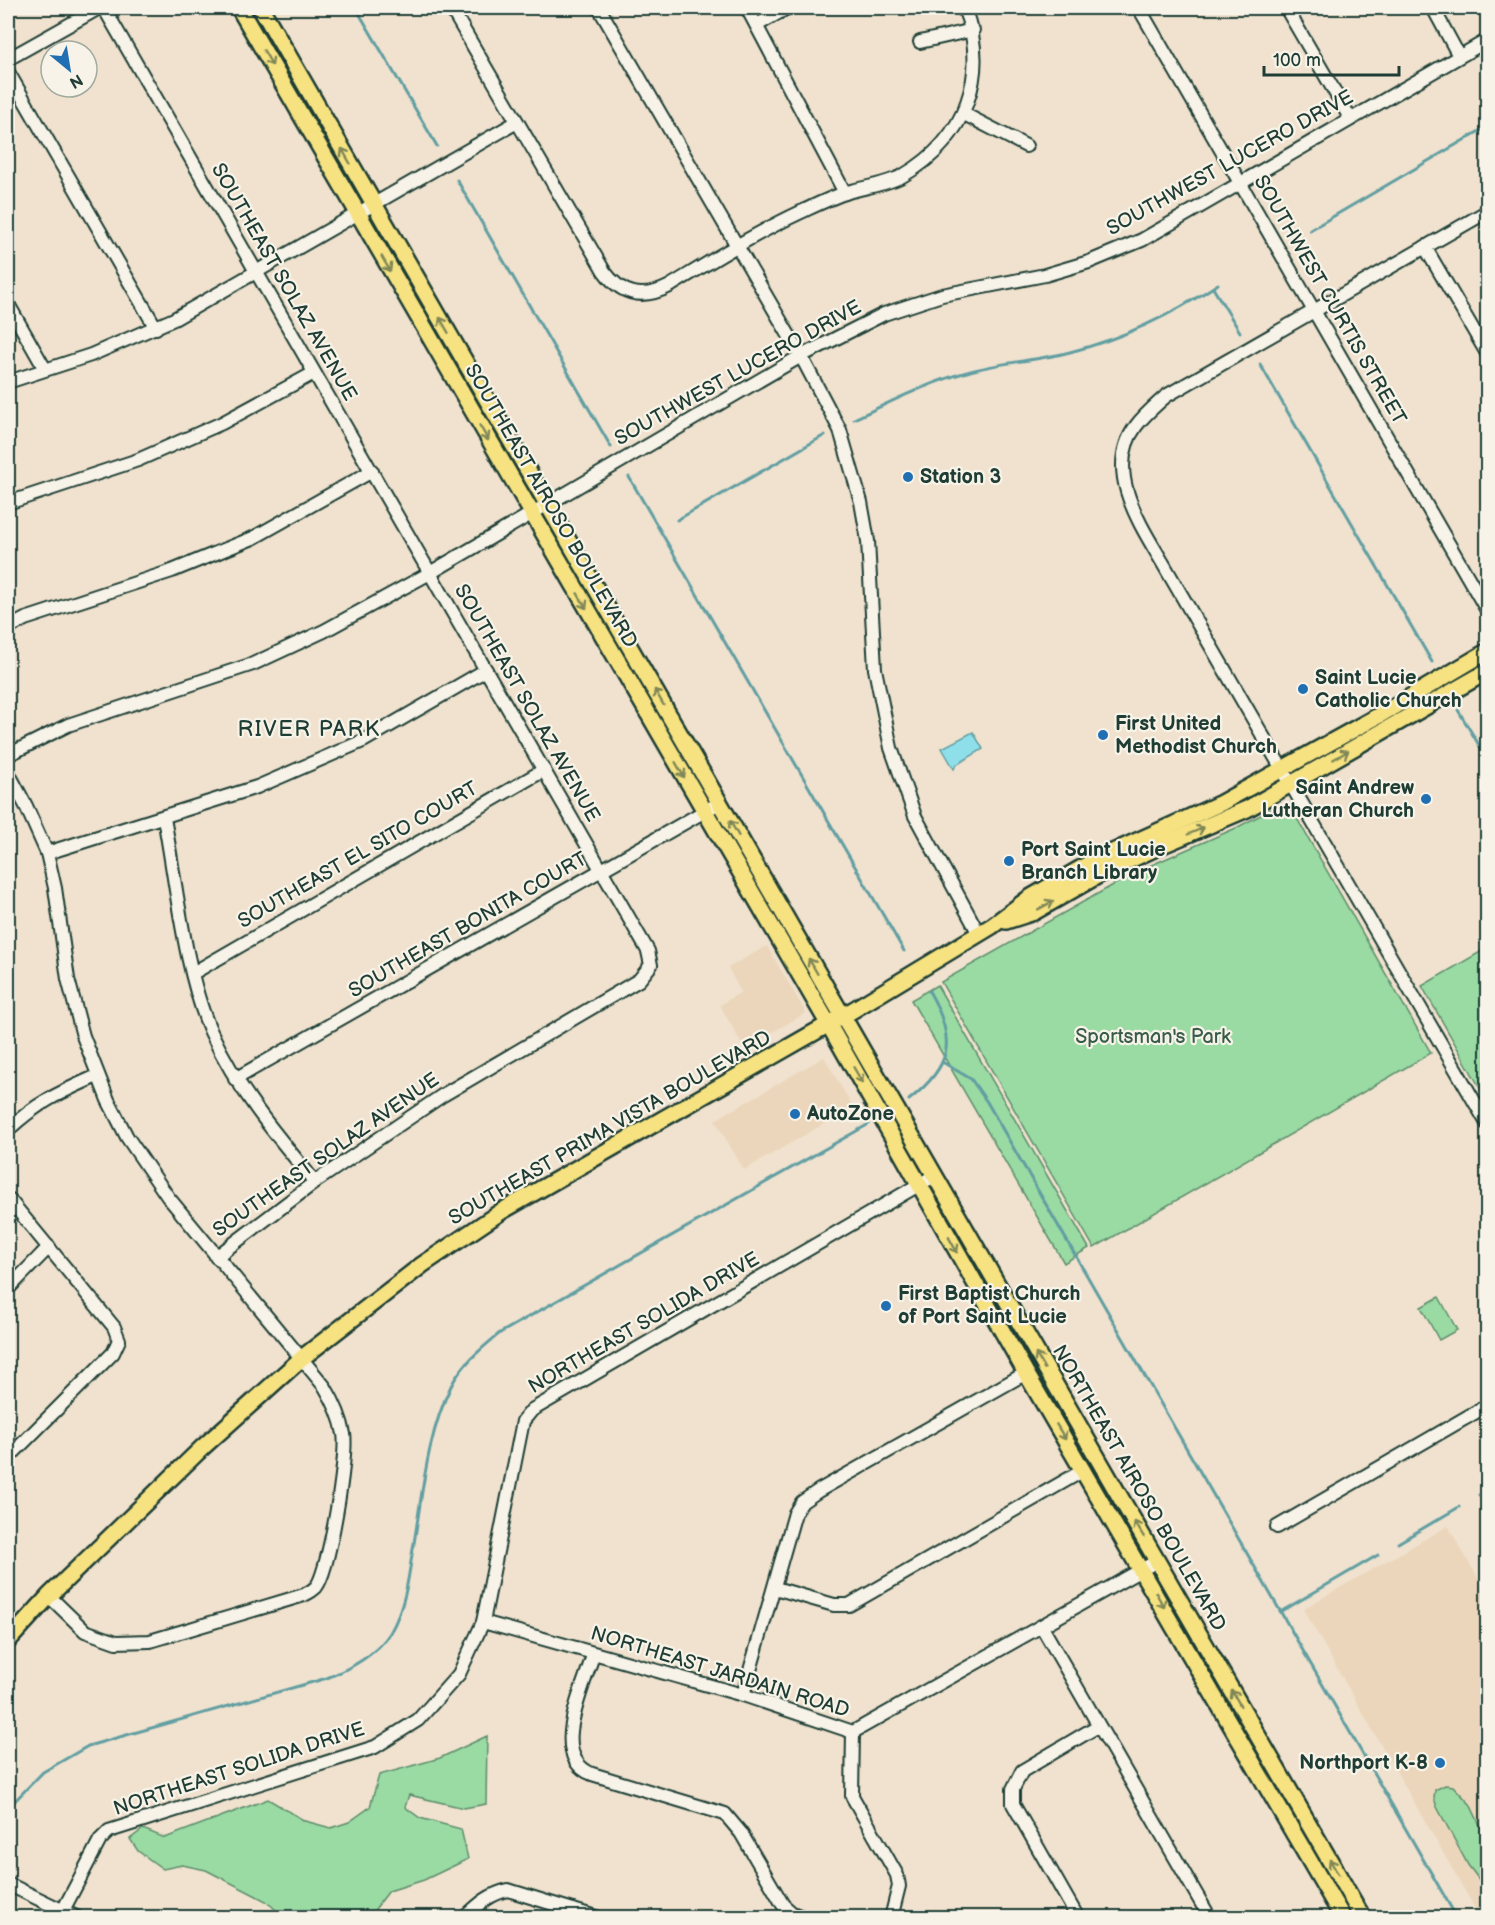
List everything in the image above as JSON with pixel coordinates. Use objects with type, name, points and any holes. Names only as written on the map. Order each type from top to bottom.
[{"type":"main road","name":"SOUTHEAST AIROSO BOULEVARD","points":[[239,8],[828,1024]]},
{"type":"main road","name":"SOUTHEAST AIROSO BOULEVARD","points":[[261,8],[843,1016]]},
{"type":"main road","points":[[448,370],[464,360]]},
{"type":"main road","points":[[615,659],[632,650]]},
{"type":"main road","points":[[986,930],[1028,899],[1109,852],[1221,803],[1488,651]]},
{"type":"main road","points":[[986,930],[1034,912],[1107,871],[1247,809],[1488,671]]},
{"type":"main road","name":"SOUTHEAST PRIMA VISTA BOULEVARD","points":[[8,1641],[49,1596],[203,1447],[302,1358],[422,1265],[502,1211],[843,1016],[986,930]]},
{"type":"main road","name":"NORTHEAST AIROSO BOULEVARD","points":[[843,1016],[1363,1917]]},
{"type":"main road","name":"NORTHEAST AIROSO BOULEVARD","points":[[828,1024],[1026,1373],[1343,1917]]},
{"type":"street","points":[[8,59],[99,8]]},
{"type":"street","name":"SOUTHEAST SOLAZ AVENUE","points":[[104,8],[648,951],[651,965],[639,980],[443,1095],[315,1182],[216,1257]]},
{"type":"street","points":[[451,8],[604,271],[614,284],[626,292],[642,295],[658,292],[800,212],[845,193],[903,176],[936,152],[964,114],[976,72],[973,30],[964,8]]},
{"type":"street","points":[[599,8],[801,356],[840,430],[861,502],[872,575],[875,669],[886,728],[901,782],[932,851],[986,930]]},
{"type":"street","points":[[747,8],[845,193]]},
{"type":"street","points":[[757,24],[787,8]]},
{"type":"street","name":"SOUTHWEST CURTIS STREET","points":[[1139,8],[1488,612]]},
{"type":"street","points":[[1286,8],[1350,118]]},
{"type":"street","points":[[1433,8],[1459,56]]},
{"type":"street","points":[[920,42],[973,30]]},
{"type":"street","name":"SOUTHWEST LUCERO DRIVE","points":[[8,755],[68,725],[253,664],[324,631],[430,573],[801,356],[884,314],[942,295],[1046,275],[1142,240],[1488,40]]},
{"type":"street","points":[[8,72],[156,328]]},
{"type":"street","points":[[964,114],[1026,146]]},
{"type":"street","points":[[8,382],[91,355],[156,328],[517,122]]},
{"type":"street","points":[[1488,211],[1166,396],[1135,427],[1125,453],[1124,480],[1134,512],[1488,1125]]},
{"type":"street","points":[[1425,247],[1488,355]]},
{"type":"street","points":[[8,304],[45,369]]},
{"type":"street","points":[[8,503],[138,460],[222,423],[314,373]]},
{"type":"street","points":[[8,628],[25,619],[172,571],[253,538],[372,471]]},
{"type":"street","points":[[46,854],[257,787],[363,741],[486,670]]},
{"type":"street","name":"SOUTHEAST EL SITO COURT","points":[[193,973],[543,770]]},
{"type":"street","points":[[8,772],[26,806],[46,854],[55,888],[68,979],[97,1076],[127,1137],[168,1197],[325,1387],[337,1408],[344,1434],[345,1460],[324,1567],[316,1586],[304,1595],[150,1641],[116,1642],[85,1630],[49,1596]]},
{"type":"street","name":"SOUTHEAST BONITA COURT","points":[[235,1079],[719,802]]},
{"type":"street","points":[[164,818],[193,973],[210,1030],[235,1079],[264,1122],[315,1182]]},
{"type":"street","points":[[8,1130],[30,1109],[50,1097],[97,1076]]},
{"type":"street","name":"NORTHEAST SOLIDA DRIVE","points":[[61,1914],[99,1840],[109,1832],[375,1747],[418,1720],[459,1674],[483,1622],[523,1421],[532,1410],[934,1176]]},
{"type":"street","points":[[8,1198],[114,1327],[118,1340],[113,1353],[8,1458]]},
{"type":"street","points":[[8,1289],[49,1247]]},
{"type":"street","points":[[743,1695],[795,1514],[807,1498],[1026,1373]]},
{"type":"street","points":[[1277,1527],[1488,1406]]},
{"type":"street","points":[[775,1588],[834,1605],[849,1605],[1084,1470]]},
{"type":"street","name":"NORTHEAST JARDAIN ROAD","points":[[483,1622],[593,1655],[743,1695],[853,1732],[1157,1561]]},
{"type":"street","points":[[1042,1627],[1210,1917]]},
{"type":"street","points":[[593,1655],[570,1735],[570,1750],[576,1763],[592,1774],[725,1814],[738,1828],[783,1905],[792,1913],[805,1917]]},
{"type":"street","points":[[1078,1917],[1013,1804],[1012,1789],[1022,1771],[1098,1726]]},
{"type":"street","points":[[853,1732],[852,1796],[897,1875],[899,1886],[891,1917]]},
{"type":"street","points":[[8,1884],[61,1914],[78,1917]]},
{"type":"street","points":[[464,1917],[495,1893],[508,1890],[599,1917]]},
{"type":"shaded area","points":[[767,946],[806,1013],[744,1048],[720,1005],[741,992],[728,968]]},
{"type":"shaded area","points":[[824,1057],[853,1107],[744,1170],[715,1120]]},
{"type":"shaded area","name":"Northport K-8","points":[[1448,1526],[1487,1594],[1487,1917],[1480,1917],[1303,1609]]},
{"type":"green space","name":"Sportsman's Park","points":[[1280,805],[1291,808],[1431,1053],[1094,1248],[941,982],[1140,870],[1236,828]]},
{"type":"green space","points":[[1487,948],[1487,1100],[1422,986]]},
{"type":"green space","points":[[937,985],[1089,1248],[1064,1263],[911,1000]]},
{"type":"green space","points":[[1439,1297],[1457,1330],[1439,1340],[1421,1307]]},
{"type":"green space","points":[[487,1736],[486,1804],[464,1808],[409,1795],[405,1807],[420,1818],[461,1829],[468,1859],[424,1880],[389,1891],[369,1917],[284,1917],[266,1901],[206,1870],[182,1865],[163,1869],[138,1851],[130,1839],[143,1829],[165,1838],[268,1799],[305,1821],[331,1828],[349,1822],[370,1807],[379,1775],[440,1758]]},
{"type":"green space","points":[[1445,1785],[1453,1786],[1470,1804],[1487,1840],[1487,1890],[1468,1865],[1437,1807],[1434,1798],[1435,1790]]},
{"type":"water","points":[[973,732],[983,749],[956,765],[954,769],[942,748]]},
{"type":"waterway","points":[[356,8],[437,146]]},
{"type":"waterway","points":[[1310,230],[1488,126]]},
{"type":"waterway","points":[[457,180],[611,447]]},
{"type":"waterway","points":[[854,419],[952,376],[992,366],[1057,355],[1128,333],[1183,306],[1218,284]]},
{"type":"waterway","points":[[1213,288],[1240,332]]},
{"type":"waterway","points":[[1260,364],[1432,662]]},
{"type":"waterway","points":[[677,520],[825,435]]},
{"type":"waterway","points":[[629,477],[904,951]]},
{"type":"waterway","points":[[1458,710],[1488,760]]},
{"type":"waterway","points":[[909,1100],[934,1076],[946,1051],[944,1024],[929,991]]},
{"type":"waterway","points":[[944,1063],[971,1079],[987,1102],[1457,1918]]},
{"type":"waterway","points":[[8,1808],[43,1772],[88,1746],[327,1678],[354,1665],[378,1648],[390,1633],[402,1605],[430,1447],[436,1426],[451,1386],[479,1351],[500,1333],[869,1124]]},
{"type":"waterway","points":[[1479,1495],[1488,1490]]},
{"type":"waterway","points":[[1398,1543],[1459,1507]]},
{"type":"waterway","points":[[1282,1611],[1378,1555]]},
{"type":"place","name":"Station 3","points":[[908,477]]},
{"type":"place","name":"Saint Lucie Catholic Church","points":[[1303,689]]},
{"type":"place","name":"First United Methodist Church","points":[[1103,735]]},
{"type":"place","name":"Saint Andrew Lutheran Church","points":[[1426,799]]},
{"type":"place","name":"Port Saint Lucie Branch Library","points":[[1009,861]]},
{"type":"place","name":"AutoZone","points":[[795,1114]]},
{"type":"place","name":"First Baptist Church of Port Saint Lucie","points":[[886,1306]]},
{"type":"place","name":"Northport K-8","points":[[1440,1763]]},
{"type":"district","name":"RIVER PARK","points":[[309,729]]}]
